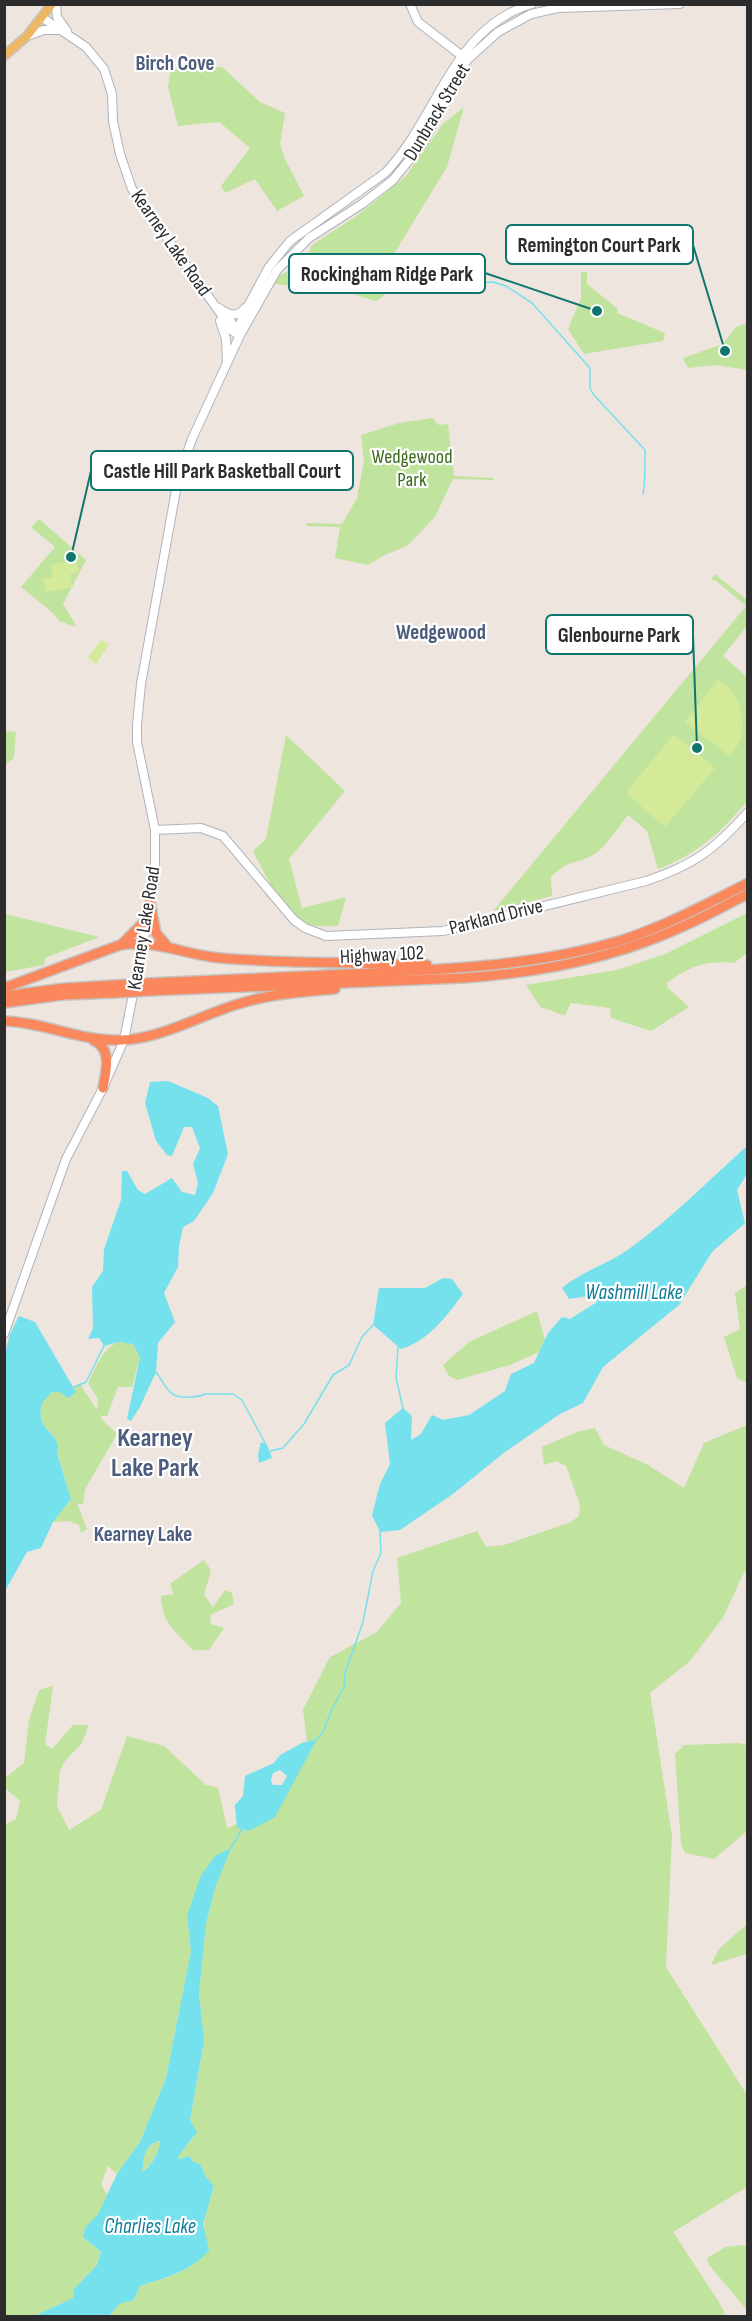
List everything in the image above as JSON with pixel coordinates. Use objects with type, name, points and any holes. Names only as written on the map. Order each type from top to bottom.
[{"type":"highway","name":"Highway 102","points":[[4,1003],[115,989],[476,967],[539,960],[621,940],[682,916],[747,883]]},
{"type":"highway","name":"Highway 102","points":[[149,987],[441,979],[506,975],[587,960],[684,926],[747,894]]},
{"type":"highway","points":[[150,902],[156,933],[168,947]]},
{"type":"highway","points":[[120,945],[148,918]]},
{"type":"highway","points":[[4,988],[120,945],[143,942],[216,958],[476,967]]},
{"type":"highway","points":[[4,1021],[20,1021],[86,1036],[124,1040],[145,1037],[236,1004],[268,996],[441,979]]},
{"type":"highway","name":"Highway 102","points":[[4,996],[65,988],[115,989]]},
{"type":"highway","points":[[86,1036],[99,1042],[107,1056],[103,1088]]},
{"type":"main road","points":[[4,56],[27,36],[54,4]]},
{"type":"main road","points":[[54,4],[63,27],[74,38]]},
{"type":"main road","points":[[410,4],[418,22],[465,58]]},
{"type":"main road","name":"Dunbrack Street","points":[[240,335],[240,324],[249,304],[269,267],[290,241],[370,185],[396,162],[465,58],[493,25],[532,4]]},
{"type":"main road","name":"Dunbrack Street","points":[[240,335],[277,270],[290,256],[322,229],[393,180],[423,143],[465,58],[498,32],[531,14],[558,8],[680,4]]},
{"type":"main road","name":"Kearney Lake Road","points":[[4,1334],[66,1159],[103,1088],[124,1040],[155,879],[156,830],[136,742],[141,684],[178,479],[192,439],[240,335],[236,327],[229,319],[223,317],[213,304],[132,189],[120,154],[113,121],[112,94],[104,69],[94,54],[43,18]]},
{"type":"main road","points":[[27,36],[44,30],[62,30]]},
{"type":"main road","points":[[213,304],[227,314],[234,315],[241,313],[249,304]]},
{"type":"main road","points":[[213,304],[226,339],[227,363]]},
{"type":"main road","name":"Parkland Drive","points":[[156,830],[201,828],[223,836],[294,920],[305,928],[326,936],[443,930],[646,881],[676,871],[698,859],[714,848],[747,812]]},
{"type":"green space","points":[[222,67],[260,102],[285,113],[280,144],[304,196],[277,211],[255,179],[225,193],[221,186],[250,148],[219,122],[178,126],[168,87],[171,68]]},
{"type":"green space","points":[[464,107],[447,167],[375,285],[385,295],[376,301],[313,282],[291,286],[265,282],[304,264],[312,245],[358,215],[406,176],[443,124]]},
{"type":"green space","points":[[581,272],[587,272],[587,284],[618,309],[617,313],[665,333],[663,341],[584,354],[568,329],[581,298]]},
{"type":"green space","points":[[747,323],[747,370],[716,365],[688,368],[683,358],[723,344],[736,327]]},
{"type":"green space","name":"Wedgewood Park","points":[[432,418],[439,425],[448,424],[454,476],[493,478],[493,480],[453,479],[435,517],[407,546],[368,565],[335,558],[340,527],[306,526],[307,523],[342,524],[357,498],[364,461],[361,435],[399,423]]},
{"type":"green space","points":[[39,519],[86,560],[63,604],[77,627],[59,621],[53,613],[21,587],[55,547],[31,527]]},
{"type":"green space","points":[[74,553],[79,572],[70,574],[73,587],[46,592],[43,579],[53,577],[50,565],[67,562],[66,555]]},
{"type":"green space","points":[[715,574],[747,600],[747,626],[723,656],[747,677],[747,801],[728,823],[696,850],[658,869],[647,831],[628,815],[608,842],[598,851],[567,865],[551,877],[552,896],[493,911],[746,606],[711,579]]},
{"type":"green space","points":[[101,640],[109,645],[96,664],[88,658]]},
{"type":"green space","points":[[718,680],[734,695],[742,716],[741,738],[729,756],[685,722]]},
{"type":"green space","points":[[4,731],[16,732],[14,758],[5,765]]},
{"type":"green space","points":[[674,734],[715,768],[665,827],[626,793]]},
{"type":"green space","points":[[286,735],[345,791],[289,859],[302,908],[346,897],[338,926],[310,925],[292,913],[276,893],[253,851],[266,839]]},
{"type":"green space","points":[[747,913],[747,953],[734,963],[715,962],[691,968],[667,983],[668,988],[689,1007],[651,1031],[611,1018],[610,1008],[571,1003],[565,1015],[541,1008],[526,985],[617,970],[665,954]]},
{"type":"green space","points":[[5,914],[99,937],[45,958],[44,965],[5,972]]},
{"type":"green space","points":[[747,1285],[747,1383],[737,1378],[724,1337],[740,1329],[735,1293]]},
{"type":"green space","points":[[537,1311],[545,1340],[539,1352],[510,1365],[457,1380],[449,1376],[443,1365],[469,1342]]},
{"type":"green space","points":[[119,1342],[133,1344],[140,1357],[132,1387],[118,1387],[107,1416],[101,1416],[98,1413],[117,1434],[85,1489],[83,1505],[77,1503],[87,1529],[81,1533],[79,1525],[69,1521],[53,1522],[71,1499],[57,1453],[57,1443],[41,1418],[42,1402],[52,1392],[64,1395],[76,1392],[74,1387],[80,1384],[97,1410],[98,1399],[88,1383],[104,1353]]},
{"type":"green space","points":[[747,1425],[747,1570],[724,1616],[690,1661],[650,1693],[672,1836],[666,1967],[747,2095],[747,2187],[673,2232],[725,2314],[720,2316],[109,2316],[119,2303],[134,2300],[140,2286],[182,2271],[205,2254],[204,2215],[214,2188],[200,2164],[192,2161],[190,2156],[179,2159],[178,2157],[193,2138],[190,2120],[204,2042],[199,1993],[206,1924],[215,1888],[230,1849],[187,1915],[191,1951],[166,2078],[140,2142],[117,2174],[108,2166],[101,2184],[107,2195],[98,2215],[85,2228],[83,2237],[101,2252],[97,2265],[74,2289],[73,2298],[34,2316],[5,2316],[4,1825],[16,1819],[20,1801],[5,1788],[5,1778],[24,1763],[29,1720],[39,1690],[53,1686],[45,1744],[52,1749],[73,1725],[89,1725],[82,1743],[65,1761],[60,1771],[57,1806],[69,1830],[101,1810],[127,1736],[164,1746],[206,1785],[216,1787],[219,1791],[227,1828],[237,1824],[237,1828],[249,1831],[316,1739],[307,1742],[303,1710],[330,1657],[377,1632],[401,1603],[397,1558],[477,1531],[486,1547],[504,1545],[571,1522],[579,1516],[580,1505],[566,1466],[556,1461],[544,1465],[542,1447],[577,1432],[595,1428],[604,1445],[648,1465],[684,1488],[704,1443]]},
{"type":"green space","points":[[204,1560],[211,1570],[204,1595],[213,1607],[225,1590],[232,1593],[234,1604],[210,1615],[211,1624],[224,1628],[209,1650],[193,1650],[175,1632],[167,1620],[161,1596],[174,1594],[170,1584]]},
{"type":"green space","points":[[739,1743],[747,1745],[747,1831],[714,1859],[685,1853],[681,1844],[675,1754],[684,1745]]},
{"type":"green space","points":[[747,1924],[747,1954],[711,1965],[719,1949]]},
{"type":"green space","points":[[161,2141],[154,2158],[141,2173],[147,2149]]},
{"type":"green space","points":[[747,2246],[747,2310],[709,2265],[707,2258],[726,2247]]},
{"type":"water","points":[[168,1081],[208,1098],[218,1106],[228,1154],[213,1193],[194,1221],[183,1227],[178,1267],[164,1293],[175,1322],[158,1343],[156,1372],[131,1421],[127,1419],[140,1357],[133,1344],[119,1342],[104,1346],[99,1338],[88,1339],[93,1328],[92,1287],[103,1271],[104,1249],[121,1200],[122,1171],[127,1171],[138,1190],[145,1194],[172,1178],[182,1192],[195,1195],[198,1183],[193,1164],[200,1148],[192,1127],[184,1127],[172,1156],[167,1155],[156,1141],[145,1103],[150,1082]]},
{"type":"water","name":"Washmill Lake","points":[[747,1146],[747,1174],[737,1190],[745,1223],[712,1252],[679,1305],[603,1367],[583,1403],[560,1414],[505,1452],[453,1494],[400,1530],[380,1532],[372,1515],[380,1484],[390,1464],[385,1423],[403,1408],[412,1416],[411,1440],[421,1434],[432,1415],[443,1420],[469,1415],[505,1391],[511,1374],[534,1363],[548,1333],[562,1317],[570,1319],[597,1302],[595,1295],[569,1299],[562,1288],[621,1254],[645,1237]]},
{"type":"water","points":[[443,1278],[452,1279],[463,1294],[443,1319],[420,1340],[401,1349],[373,1325],[379,1288],[425,1288]]},
{"type":"water","name":"Kearney Lake","points":[[19,1316],[35,1322],[76,1392],[69,1398],[59,1392],[52,1392],[42,1403],[41,1413],[43,1423],[57,1443],[57,1453],[71,1499],[53,1522],[41,1548],[27,1552],[5,1591],[4,1357],[10,1334]]},
{"type":"water","points":[[261,1442],[267,1445],[272,1458],[259,1463],[258,1455]]},
{"type":"water","points":[[317,1739],[275,1817],[249,1831],[237,1828],[235,1805],[243,1796],[245,1776],[274,1763],[280,1755],[302,1743]],"holes":[[[280,1770],[287,1776],[282,1785],[273,1785],[271,1780],[273,1773]]]},
{"type":"water","name":"Charlies Lake","points":[[231,1848],[215,1888],[206,1924],[199,1993],[204,2041],[190,2120],[197,2132],[178,2157],[179,2159],[190,2156],[192,2161],[200,2164],[206,2177],[214,2186],[203,2224],[209,2250],[186,2269],[140,2286],[134,2300],[119,2304],[109,2316],[34,2316],[73,2298],[74,2289],[97,2265],[101,2252],[83,2237],[85,2228],[98,2214],[117,2174],[140,2142],[166,2078],[191,1951],[187,1916],[200,1877],[215,1856]],"holes":[[[160,2141],[152,2163],[142,2172],[147,2149]]]},
{"type":"waterway","points":[[420,279],[429,285],[462,279],[477,283],[493,282],[506,286],[532,303],[590,368],[590,388],[593,394],[645,450],[643,494]]},
{"type":"waterway","points":[[270,1451],[283,1448],[304,1424],[333,1375],[349,1365],[362,1337],[373,1325]]},
{"type":"waterway","points":[[74,1387],[86,1382],[104,1346]]},
{"type":"waterway","points":[[398,1347],[396,1378],[403,1408]]},
{"type":"waterway","points":[[156,1372],[169,1391],[177,1396],[233,1394],[242,1400],[266,1445]]},
{"type":"waterway","points":[[317,1739],[323,1732],[344,1687],[345,1673],[363,1622],[373,1571],[381,1553],[380,1532]]},
{"type":"waterway","points":[[231,1848],[242,1829]]},
{"type":"place","name":"Rockingham Ridge Park","points":[[597,311]]},
{"type":"place","name":"Remington Court Park","points":[[725,351]]},
{"type":"place","name":"Castle Hill Park Basketball Court","points":[[71,557]]},
{"type":"place","name":"Glenbourne Park","points":[[697,748]]},
{"type":"district","name":"Birch Cove","points":[[175,63]]},
{"type":"district","name":"Wedgewood","points":[[441,632]]},
{"type":"district","name":"Kearney Lake Park","points":[[155,1453]]},
{"type":"district","name":"Kearney Lake","points":[[143,1534]]}]
